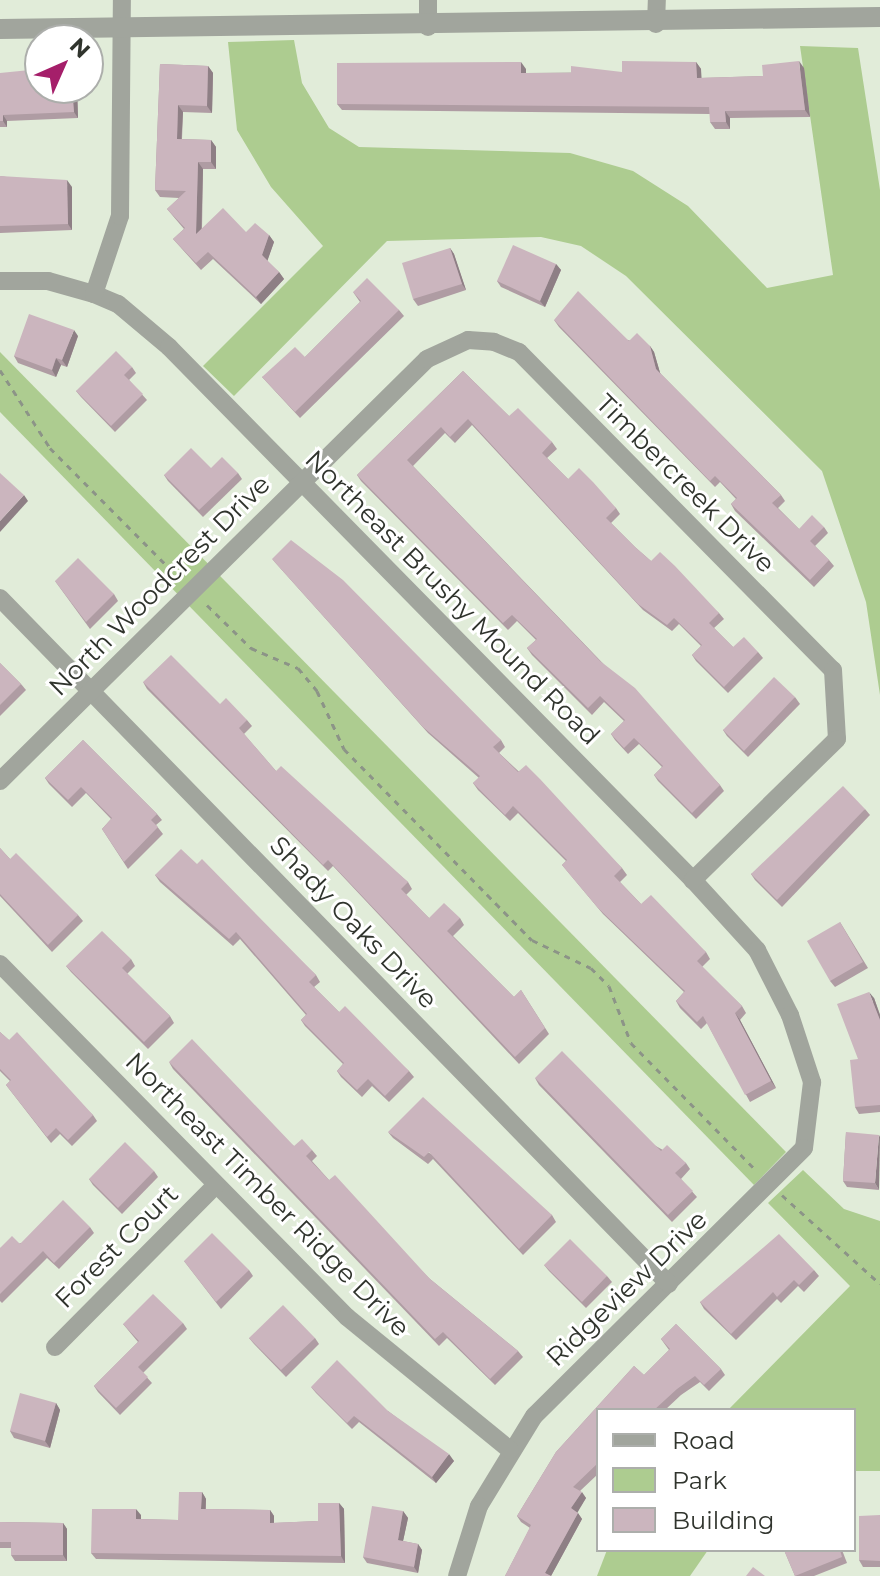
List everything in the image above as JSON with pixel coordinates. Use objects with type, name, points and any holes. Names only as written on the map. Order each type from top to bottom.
[{"type":"street","points":[[94,294],[120,216],[122,0]]},
{"type":"street","points":[[428,0],[428,27]]},
{"type":"street","points":[[656,24],[657,0]]},
{"type":"street","points":[[0,29],[656,24],[880,17]]},
{"type":"street","name":"Northeast Brushy Mound Road","points":[[0,281],[48,281],[94,294],[139,319],[693,880],[757,950],[799,1042]]},
{"type":"street","name":"North Woodcrest Drive","points":[[0,781],[427,359],[468,340]]},
{"type":"street","name":"Timbercreek Drive","points":[[468,340],[519,352],[833,670],[840,697],[837,739],[693,880]]},
{"type":"street","name":"Shady Oaks Drive","points":[[0,598],[669,1284]]},
{"type":"street","name":"Northeast Timber Ridge Drive","points":[[0,964],[347,1317],[510,1450]]},
{"type":"street","name":"Ridgeview Drive","points":[[457,1576],[479,1506],[510,1450],[534,1416],[771,1185],[804,1148],[812,1125],[812,1082],[799,1042]]},
{"type":"street","name":"Forest Court","points":[[55,1347],[216,1185]]},
{"type":"path","points":[[0,370],[32,426],[80,481],[251,648],[298,668],[317,691],[344,749],[532,940],[591,968],[609,986],[631,1043],[771,1185],[880,1284]]},
{"type":"green space","points":[[294,40],[302,83],[329,128],[359,147],[570,153],[633,171],[688,206],[767,288],[833,275],[800,46],[858,48],[880,190],[880,695],[866,602],[822,471],[626,276],[581,246],[541,237],[387,241],[234,396],[203,366],[323,246],[271,187],[237,130],[228,42]]},
{"type":"green space","points":[[0,352],[786,1152],[754,1185],[0,412]]},
{"type":"green space","points":[[803,1170],[844,1209],[880,1221],[880,1471],[856,1471],[856,1408],[730,1408],[850,1286],[768,1203]]},
{"type":"green space","points":[[606,1552],[707,1552],[690,1576],[597,1576]]},
{"type":"building","points":[[622,61],[696,62],[697,78],[763,76],[762,65],[799,61],[805,110],[725,111],[726,122],[710,122],[709,107],[337,104],[337,63],[521,62],[521,73],[571,73],[571,66],[622,72]]},
{"type":"building","points":[[160,64],[208,66],[207,106],[178,105],[177,139],[211,140],[211,162],[198,162],[196,234],[223,208],[246,232],[255,223],[269,235],[262,255],[279,272],[256,297],[208,252],[196,263],[173,239],[185,228],[167,209],[186,191],[155,190]]},
{"type":"building","points":[[24,71],[24,104],[73,104],[74,112],[3,115],[3,121],[0,121],[0,73]]},
{"type":"building","points":[[0,176],[67,180],[68,224],[0,226]]},
{"type":"building","points":[[513,245],[556,264],[540,301],[497,281]]},
{"type":"building","points":[[450,248],[462,284],[413,299],[402,263]]},
{"type":"building","points":[[367,278],[399,310],[295,412],[262,377],[295,347],[305,357],[361,301],[353,292]]},
{"type":"building","points":[[578,291],[629,341],[637,333],[650,346],[656,369],[781,495],[772,503],[799,529],[812,515],[824,527],[810,541],[829,560],[810,580],[731,504],[737,498],[715,476],[710,481],[554,320]]},
{"type":"building","points":[[29,314],[74,330],[62,360],[56,358],[52,370],[14,356]]},
{"type":"building","points":[[116,351],[132,367],[124,375],[143,394],[111,426],[76,391]]},
{"type":"building","points":[[463,371],[509,416],[518,408],[552,442],[542,453],[568,479],[579,468],[593,482],[616,508],[606,518],[651,561],[660,552],[675,566],[719,613],[709,623],[733,647],[744,637],[758,652],[724,687],[692,655],[702,645],[674,618],[667,625],[638,604],[468,419],[450,437],[441,427],[407,460],[600,661],[635,688],[720,785],[692,813],[654,775],[663,766],[634,738],[624,748],[611,734],[625,720],[600,696],[588,708],[527,648],[537,639],[512,615],[503,623],[357,475]]},
{"type":"building","points":[[191,448],[211,468],[222,457],[238,473],[199,510],[164,475]]},
{"type":"building","points":[[0,473],[24,495],[0,521]]},
{"type":"building","points":[[291,540],[343,580],[501,740],[493,747],[518,772],[526,765],[540,779],[622,868],[614,876],[641,904],[651,895],[706,952],[697,961],[742,1006],[735,1013],[771,1081],[745,1095],[703,1016],[697,1022],[676,1001],[685,991],[598,908],[562,865],[567,860],[513,806],[505,815],[473,783],[480,776],[423,727],[272,559]]},
{"type":"building","points":[[78,558],[114,594],[86,622],[55,581]]},
{"type":"building","points":[[171,655],[220,704],[226,698],[247,720],[239,728],[276,771],[281,766],[408,882],[401,889],[429,918],[444,903],[460,918],[447,931],[514,997],[521,990],[545,1028],[515,1057],[328,860],[323,865],[143,682]]},
{"type":"building","points":[[0,663],[21,684],[0,705]]},
{"type":"building","points":[[774,677],[795,697],[744,751],[723,730]]},
{"type":"building","points":[[83,740],[157,814],[151,820],[158,827],[124,862],[102,829],[112,818],[81,787],[68,800],[45,778]]},
{"type":"building","points":[[843,786],[865,809],[777,900],[751,874]]},
{"type":"building","points":[[0,848],[10,859],[16,853],[78,915],[48,945],[0,894]]},
{"type":"building","points":[[181,849],[197,864],[202,859],[316,975],[309,982],[339,1012],[345,1006],[409,1071],[385,1096],[368,1079],[357,1090],[337,1071],[344,1063],[301,1020],[307,1014],[236,932],[229,939],[155,875]]},
{"type":"building","points":[[840,922],[863,962],[830,981],[807,941]]},
{"type":"building","points":[[102,931],[131,959],[122,968],[170,1016],[144,1042],[66,966]]},
{"type":"building","points":[[869,992],[880,1020],[880,1105],[855,1107],[850,1060],[858,1059],[837,1004]]},
{"type":"building","points":[[0,1032],[9,1040],[17,1032],[93,1115],[68,1140],[56,1128],[47,1137],[6,1085],[11,1080],[0,1069]]},
{"type":"building","points":[[192,1039],[294,1146],[302,1139],[312,1150],[306,1156],[329,1180],[335,1175],[430,1279],[518,1351],[490,1379],[443,1332],[435,1339],[169,1062]]},
{"type":"building","points":[[562,1051],[661,1151],[667,1145],[686,1163],[675,1173],[693,1191],[668,1215],[535,1078]]},
{"type":"building","points":[[423,1097],[552,1215],[519,1249],[429,1152],[424,1157],[388,1132]]},
{"type":"building","points":[[846,1132],[879,1135],[875,1183],[843,1181]]},
{"type":"building","points":[[125,1142],[154,1171],[118,1208],[89,1179]]},
{"type":"building","points":[[63,1200],[90,1227],[54,1263],[43,1251],[0,1294],[0,1248],[12,1236],[20,1244]]},
{"type":"building","points":[[212,1233],[249,1270],[216,1302],[184,1261]]},
{"type":"building","points":[[779,1234],[814,1270],[799,1285],[794,1280],[777,1297],[773,1292],[731,1334],[700,1302]]},
{"type":"building","points":[[570,1239],[607,1276],[582,1302],[544,1265]]},
{"type":"building","points":[[153,1294],[183,1323],[138,1367],[148,1377],[116,1408],[94,1386],[139,1341],[123,1324]]},
{"type":"building","points":[[283,1305],[315,1338],[281,1370],[249,1338]]},
{"type":"building","points":[[676,1324],[721,1369],[704,1385],[695,1376],[656,1408],[596,1408],[596,1465],[573,1487],[582,1492],[571,1508],[578,1513],[545,1573],[551,1576],[505,1576],[531,1525],[517,1516],[556,1452],[634,1366],[644,1375],[670,1349],[661,1339]]},
{"type":"building","points":[[337,1360],[388,1411],[449,1454],[432,1477],[354,1416],[347,1423],[311,1387]]},
{"type":"building","points":[[20,1393],[56,1403],[45,1441],[10,1431]]},
{"type":"building","points":[[179,1492],[202,1492],[201,1509],[270,1510],[270,1523],[318,1521],[318,1503],[339,1503],[341,1556],[91,1553],[92,1509],[136,1509],[136,1519],[178,1520]]},
{"type":"building","points":[[372,1506],[403,1511],[398,1540],[418,1544],[414,1567],[363,1557]]},
{"type":"building","points":[[880,1515],[880,1561],[859,1560],[859,1516]]},
{"type":"building","points":[[0,1522],[63,1523],[63,1555],[11,1555],[11,1542],[0,1542]]},
{"type":"building","points":[[785,1552],[841,1552],[842,1557],[795,1576]]},
{"type":"building","points":[[753,1567],[765,1576],[746,1576]]}]
